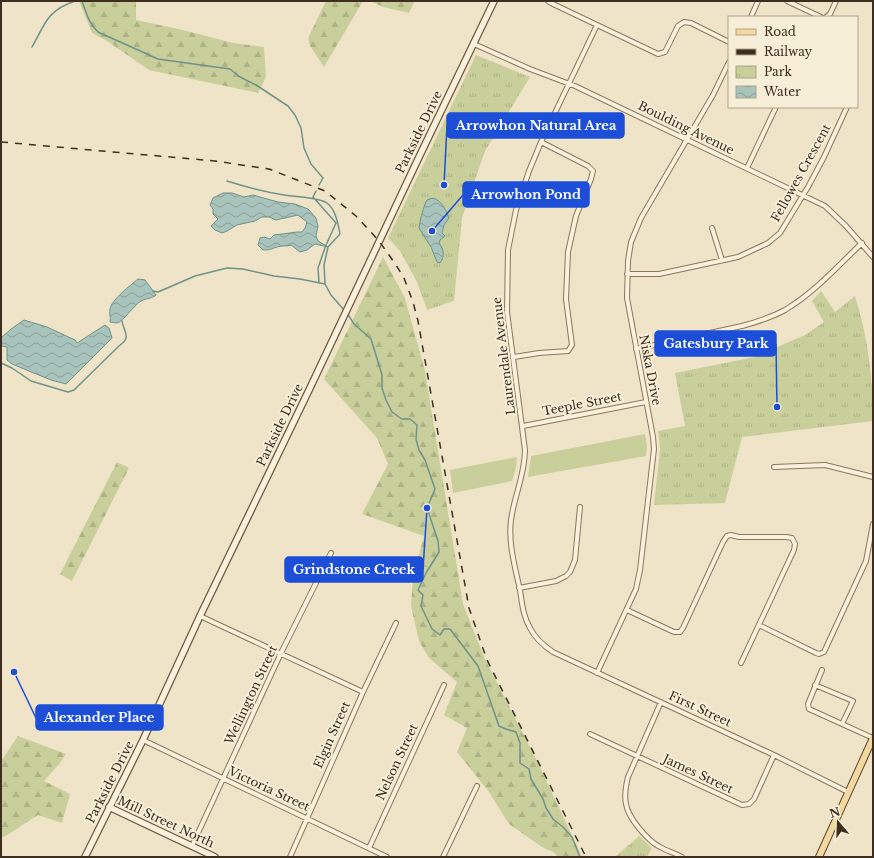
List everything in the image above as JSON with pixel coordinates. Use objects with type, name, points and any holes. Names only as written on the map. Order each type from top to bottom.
[{"type":"main road","name":"Parkside Drive","points":[[85,857],[143,740],[200,616],[494,1]]},
{"type":"main road","points":[[819,857],[873,738]]},
{"type":"main road","name":"Mill Street North","points":[[109,807],[215,857]]},
{"type":"street","points":[[548,1],[553,5],[658,54],[665,52],[678,26],[684,22],[691,23],[728,42]]},
{"type":"street","points":[[751,16],[758,1]]},
{"type":"street","points":[[787,1],[819,16]]},
{"type":"street","points":[[827,16],[830,14],[836,1]]},
{"type":"street","name":"Laurendale Avenue","points":[[543,645],[534,635],[525,616],[511,546],[510,527],[512,510],[524,464],[525,450],[507,312],[508,250],[516,210],[529,171],[541,142],[597,25]]},
{"type":"street","name":"Boulding Avenue","points":[[474,44],[530,69],[569,83],[803,195],[830,210],[862,243],[873,257]]},
{"type":"street","name":"Niska Drive","points":[[597,673],[636,589],[640,570],[654,449],[653,436],[627,298],[627,274],[631,242],[640,218],[713,95],[728,64]]},
{"type":"street","points":[[747,168],[776,108]]},
{"type":"street","name":"Fellowes Crescent","points":[[627,274],[658,274],[722,260],[745,254],[774,239],[803,195],[824,157],[847,108]]},
{"type":"street","points":[[514,357],[539,353],[568,351],[572,345],[566,299],[568,252],[576,216],[593,171],[588,166],[541,142]]},
{"type":"street","points":[[712,228],[722,260]]},
{"type":"street","points":[[636,349],[742,326],[759,321],[785,310],[812,290],[862,243]]},
{"type":"street","name":"Teeple Street","points":[[523,426],[646,402]]},
{"type":"street","points":[[774,467],[825,465],[873,477]]},
{"type":"street","points":[[519,588],[556,581],[566,576],[570,572],[575,560],[580,507]]},
{"type":"street","points":[[759,625],[816,653],[824,652],[866,561],[873,524]]},
{"type":"street","points":[[627,610],[674,632],[680,632],[727,536],[789,537],[794,540],[794,550],[741,663]]},
{"type":"street","name":"Wellington Street","points":[[192,846],[281,653],[331,554]]},
{"type":"street","points":[[200,616],[363,692]]},
{"type":"street","name":"Elgin Street","points":[[290,857],[363,692],[396,623]]},
{"type":"street","name":"First Street","points":[[543,645],[553,652],[774,755],[848,792]]},
{"type":"street","points":[[822,670],[808,704],[809,709],[873,738]]},
{"type":"street","name":"Nelson Street","points":[[369,848],[444,685]]},
{"type":"street","points":[[816,685],[853,701],[842,724]]},
{"type":"street","points":[[661,702],[627,782],[626,805],[632,818],[643,834],[659,847],[682,857]]},
{"type":"street","name":"James Street","points":[[590,734],[742,805],[749,804],[754,799],[774,755]]},
{"type":"street","name":"Victoria Street","points":[[143,740],[387,857]]},
{"type":"street","points":[[444,857],[477,786]]},
{"type":"green space","points":[[79,1],[136,1],[136,20],[233,43],[264,47],[266,77],[258,93],[149,70],[107,41],[92,33]]},
{"type":"green space","points":[[326,1],[363,1],[324,67],[310,46],[308,38]]},
{"type":"green space","points":[[370,1],[415,1],[409,13],[383,7]]},
{"type":"green space","points":[[476,55],[530,77],[485,151],[462,218],[454,301],[427,310],[417,282],[400,251],[388,238]]},
{"type":"green space","points":[[383,257],[405,298],[425,371],[463,604],[484,657],[539,765],[582,857],[557,857],[555,853],[542,847],[509,824],[489,792],[457,752],[467,728],[444,715],[457,682],[429,658],[419,641],[411,606],[413,576],[424,536],[362,514],[388,464],[377,438],[324,379]]},
{"type":"green space","points":[[821,291],[835,312],[855,296],[860,311],[869,358],[873,421],[742,437],[725,503],[654,505],[660,449],[658,431],[685,426],[675,373],[754,357],[805,335],[824,322],[812,301]]},
{"type":"green space","points":[[645,434],[647,446],[646,456],[528,477],[531,456]]},
{"type":"green space","points":[[517,457],[516,468],[512,481],[453,493],[450,470]]},
{"type":"green space","points":[[117,462],[129,468],[72,581],[60,574]]},
{"type":"green space","points":[[18,736],[66,754],[44,781],[70,794],[62,823],[38,815],[4,837],[1,836],[1,761]]},
{"type":"green space","points":[[639,836],[652,848],[647,857],[615,857]]},
{"type":"water","points":[[223,193],[232,193],[244,197],[253,195],[278,202],[295,204],[308,209],[316,218],[318,226],[316,236],[318,241],[328,247],[315,244],[307,250],[300,252],[291,245],[263,250],[258,245],[260,238],[264,237],[270,239],[274,235],[302,232],[307,222],[298,215],[276,220],[269,217],[262,217],[255,221],[237,225],[222,233],[215,230],[211,226],[218,219],[213,214],[213,209],[210,205],[213,198]]},
{"type":"water","points":[[433,198],[445,209],[449,218],[444,225],[442,233],[445,236],[439,243],[443,253],[443,258],[440,263],[437,262],[431,247],[419,228],[425,204],[427,200]]},
{"type":"water","points":[[138,279],[145,280],[156,295],[138,303],[119,322],[110,322],[111,305]]},
{"type":"water","points":[[24,320],[47,327],[75,340],[77,343],[105,325],[109,328],[112,338],[66,384],[51,380],[12,364],[7,360],[7,347],[1,346],[1,338]]},
{"type":"waterway","points":[[32,47],[48,18],[58,9],[75,1]]},
{"type":"waterway","points":[[82,1],[90,22],[98,32],[158,59],[230,69],[240,77],[256,85],[288,106],[295,115],[301,128],[304,148],[311,164],[323,178],[319,185]]},
{"type":"waterway","points":[[227,181],[284,195],[323,201],[333,209],[340,234],[328,247],[324,265],[325,283]]},
{"type":"waterway","points":[[316,191],[313,197],[336,223],[318,268],[319,282]]},
{"type":"waterway","points":[[153,291],[158,292],[195,276],[227,268],[243,269],[274,276],[325,284],[331,295],[344,310]]},
{"type":"waterway","points":[[347,313],[354,324],[371,339],[382,375],[382,388],[392,412],[402,419],[410,419],[417,425],[416,439],[419,450],[425,460],[435,489],[427,508],[438,541],[439,552],[426,573],[418,590],[423,595],[421,606],[432,629],[440,635],[444,629],[450,629],[478,666],[499,726],[516,732],[520,743],[520,763],[529,769],[531,779],[543,799],[546,808],[553,819],[572,837],[580,857]]},
{"type":"waterway","points":[[1,363],[12,368],[31,381],[68,392],[74,390],[123,343],[126,335],[122,321]]},
{"type":"railway","points":[[1,142],[215,161],[269,169],[325,191],[356,216],[379,241],[404,278],[418,321],[469,608],[487,660],[586,857]]},
{"type":"place","name":"Arrowhon Natural Area","points":[[444,185]]},
{"type":"place","name":"Arrowhon Pond","points":[[432,231]]},
{"type":"place","name":"Gatesbury Park","points":[[777,407]]},
{"type":"place","name":"Grindstone Creek","points":[[427,508]]},
{"type":"place","name":"Alexander Place","points":[[14,672]]}]
